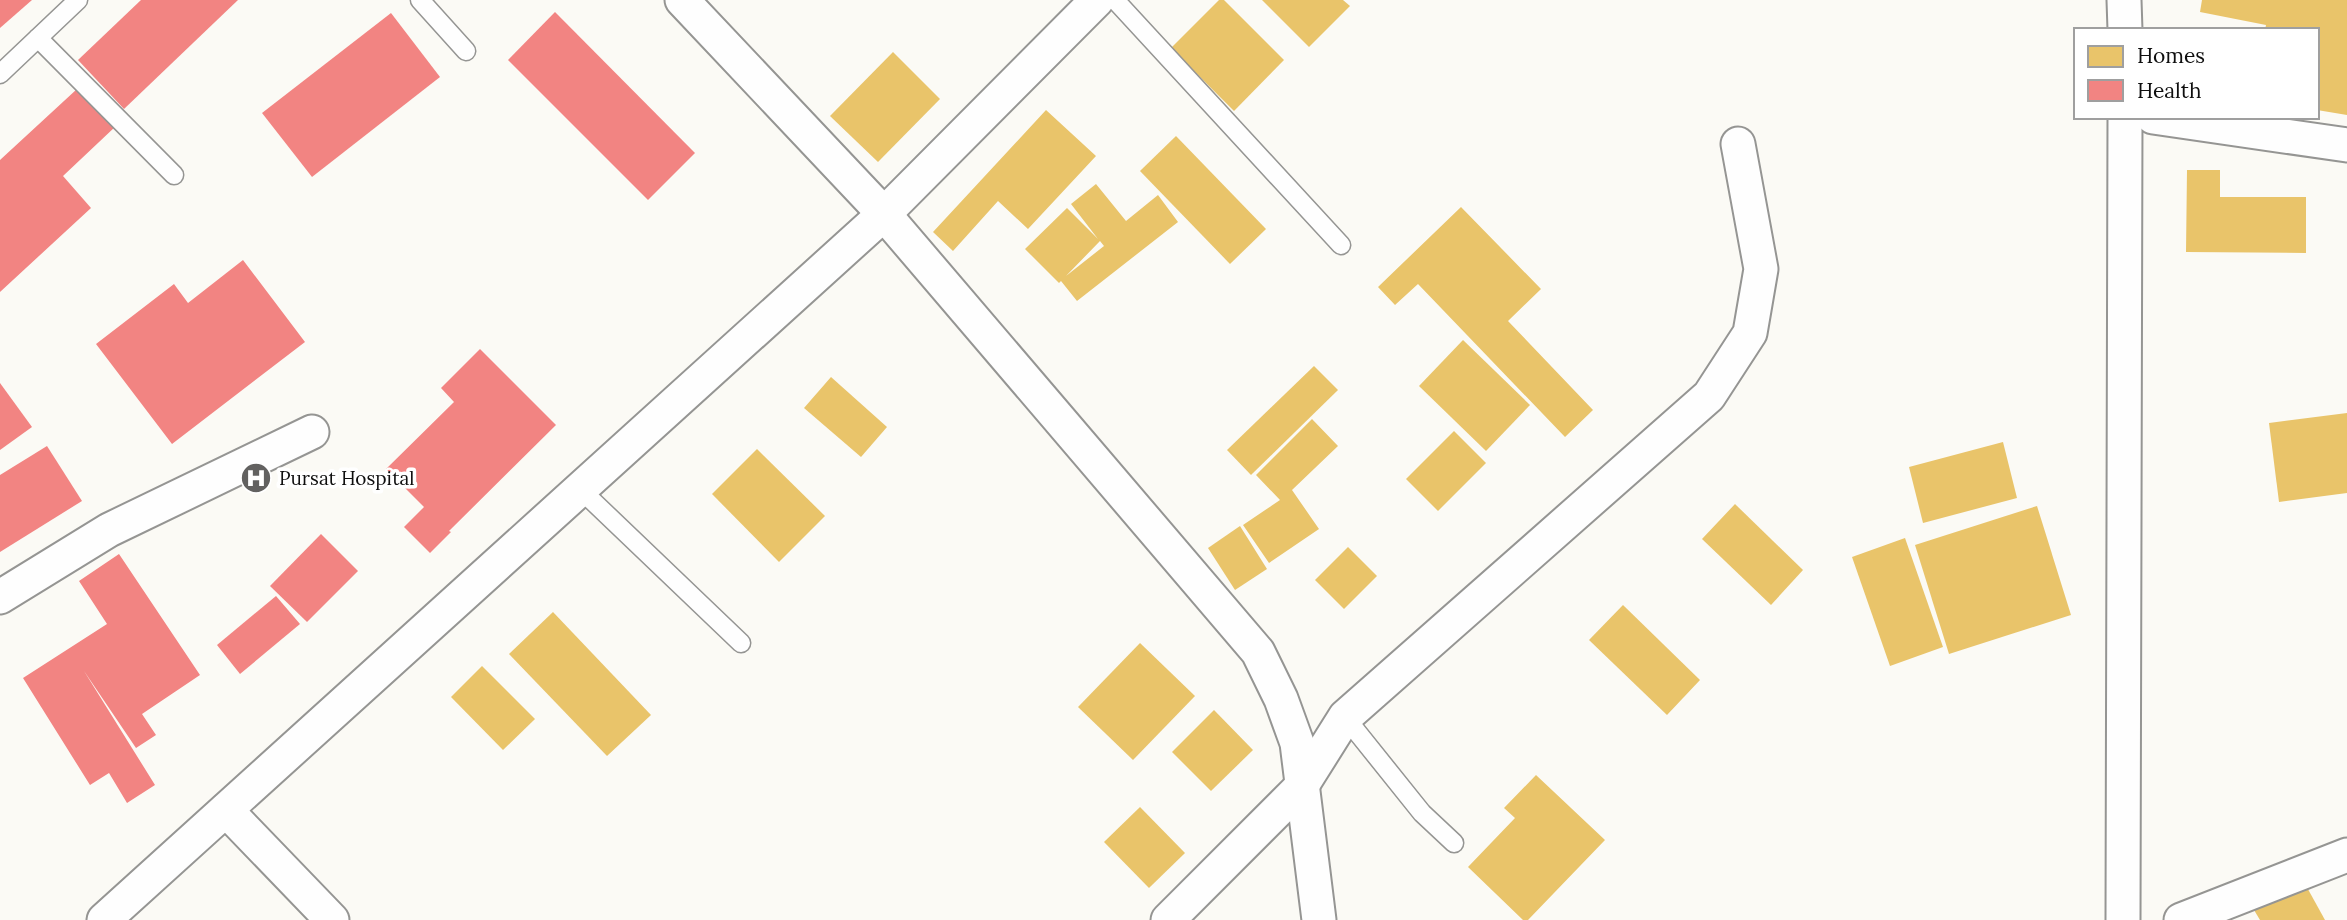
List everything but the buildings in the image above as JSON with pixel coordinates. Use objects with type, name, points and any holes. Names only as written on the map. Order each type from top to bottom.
[{"type":"street","points":[[682,0],[884,214],[1258,652],[1281,699],[1297,743],[1319,920]]},
{"type":"street","points":[[104,920],[884,214],[1097,0]]},
{"type":"street","points":[[2124,0],[2125,28]]},
{"type":"street","points":[[2123,920],[2125,119]]},
{"type":"street","points":[[2167,119],[2347,145]]},
{"type":"street","points":[[1168,920],[1301,787],[1345,718],[1709,396],[1750,332],[1761,269],[1738,144]]},
{"type":"street","points":[[0,597],[109,530],[312,432]]},
{"type":"street","points":[[226,810],[332,920]]},
{"type":"street","points":[[2181,920],[2347,855]]},
{"type":"lane","points":[[0,74],[78,0]]},
{"type":"lane","points":[[420,0],[466,51]]},
{"type":"lane","points":[[1115,0],[1341,245]]},
{"type":"lane","points":[[38,38],[174,175]]},
{"type":"lane","points":[[580,489],[741,643]]},
{"type":"lane","points":[[1345,718],[1422,813],[1454,843]]},
{"type":"place","name":"Pursat Hospital","points":[[256,478]]}]
